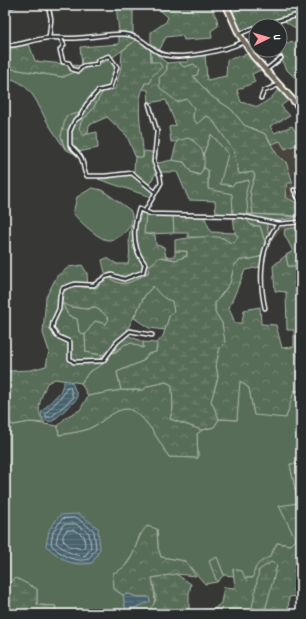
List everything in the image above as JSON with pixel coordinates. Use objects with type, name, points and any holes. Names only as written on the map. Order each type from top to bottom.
[{"type":"main road","points":[[226,5],[243,42],[278,85],[301,108]]},
{"type":"street","points":[[5,7],[16,5]]},
{"type":"street","points":[[48,5],[51,19],[49,38]]},
{"type":"street","points":[[287,18],[294,16],[301,18]]},
{"type":"street","points":[[239,34],[248,31]]},
{"type":"street","points":[[5,46],[20,45],[49,38],[130,35],[138,37],[160,53],[171,55],[207,53],[228,49],[243,42]]},
{"type":"street","points":[[60,38],[64,45],[60,50],[61,56],[64,62],[69,63],[72,69],[78,71],[83,66],[97,64],[98,60],[108,56],[117,67],[110,88],[98,91],[86,105],[80,117],[75,120],[70,130],[70,145],[79,155],[83,163],[84,172],[87,176],[132,173],[155,192]]},
{"type":"street","points":[[265,70],[281,58]]},
{"type":"street","points":[[261,98],[264,91],[278,85]]},
{"type":"street","points":[[145,211],[155,192],[160,186],[161,180],[154,162],[157,131],[149,104]]},
{"type":"street","points":[[294,190],[301,203]]},
{"type":"street","points":[[152,334],[130,331],[117,342],[103,361],[74,362],[70,359],[70,342],[56,336],[52,328],[53,322],[60,309],[61,291],[65,286],[75,284],[94,285],[107,276],[112,275],[124,279],[143,272],[145,264],[137,253],[135,230],[139,208],[156,214],[242,216],[278,224],[301,222]]},
{"type":"street","points":[[264,308],[261,284],[263,265],[271,236],[278,224]]},
{"type":"shaded area","points":[[280,141],[286,149],[301,143],[301,163],[293,167],[296,174],[291,176],[286,162],[279,156],[272,144]]},
{"type":"shaded area","points":[[287,183],[293,183],[301,194],[301,212],[299,204],[285,197]]},
{"type":"shaded area","points":[[301,217],[301,227],[285,229],[270,239],[266,222]]},
{"type":"green space","points":[[116,5],[133,5],[133,33],[119,32]]},
{"type":"green space","points":[[154,5],[210,5],[217,19],[218,26],[211,31],[212,38],[184,40],[182,35],[166,37],[157,55],[167,63],[167,70],[194,108],[193,118],[197,123],[206,116],[211,118],[234,151],[239,174],[253,172],[255,175],[250,191],[253,214],[248,214],[246,192],[249,180],[235,183],[232,186],[220,184],[228,154],[211,134],[203,155],[193,140],[187,139],[171,142],[169,127],[176,125],[166,100],[149,103],[148,90],[143,89],[151,62],[151,32],[166,22],[168,17]]},
{"type":"green space","points":[[239,5],[301,5],[301,37],[295,28],[288,23],[288,18],[248,18],[248,29],[238,33],[231,13],[240,8]]},
{"type":"green space","points":[[119,32],[133,33],[136,40],[109,60],[63,77],[13,69],[5,65],[5,46],[28,41],[35,61],[82,66],[80,47],[119,44]]},
{"type":"green space","points":[[136,40],[150,45],[151,62],[159,62],[162,67],[151,77],[150,83],[145,83],[140,102],[139,111],[143,158],[135,156],[127,136],[107,117],[89,125],[88,133],[83,136],[79,128],[81,122],[92,110],[104,90],[115,89],[121,67],[122,51]]},
{"type":"green space","points":[[292,41],[301,51],[301,75],[294,77],[285,68],[281,58],[288,58],[288,43]]},
{"type":"green space","points":[[205,53],[207,80],[226,76],[227,60],[248,54],[248,58],[254,58],[263,69],[252,74],[255,82],[237,90],[241,102],[258,107],[271,98],[280,88],[290,99],[281,106],[290,116],[270,126],[274,133],[292,126],[301,140],[301,143],[285,149],[280,141],[272,144],[265,134],[244,125],[231,109],[211,96],[192,76],[194,64],[184,67],[178,62],[188,62],[188,54]]},
{"type":"green space","points":[[109,60],[116,65],[111,89],[97,92],[61,135],[65,149],[49,125],[35,98],[26,87],[12,79],[5,97],[5,65],[13,69],[63,77]]},
{"type":"green space","points":[[178,62],[184,67],[194,64],[199,69],[197,75],[193,76],[211,96],[231,109],[244,125],[265,134],[278,156],[286,162],[293,183],[287,183],[285,197],[299,204],[301,216],[253,214],[250,191],[255,175],[253,172],[239,174],[234,151],[211,118],[206,116],[197,124],[193,118],[194,108],[187,99],[177,102],[160,88],[159,78],[167,70],[167,63]]},
{"type":"green space","points":[[104,90],[92,110],[81,122],[83,135],[97,132],[98,148],[73,153],[65,149],[61,136],[66,116],[79,113],[97,92]]},
{"type":"green space","points":[[211,134],[228,154],[235,183],[249,180],[248,214],[301,217],[266,222],[270,239],[268,244],[264,240],[260,226],[252,225],[238,218],[231,213],[208,189],[208,170],[204,168],[203,155]]},
{"type":"green space","points":[[188,138],[201,149],[203,154],[204,164],[200,175],[191,172],[184,162],[172,160],[177,141]]},
{"type":"green space","points":[[144,151],[152,152],[154,164],[172,160],[184,162],[191,172],[199,175],[204,168],[208,170],[208,189],[232,194],[233,215],[216,214],[215,201],[189,200],[177,172],[157,172],[147,187],[134,172],[135,156],[143,157]]},
{"type":"green space","points":[[134,172],[153,193],[151,197],[98,179],[111,178]]},
{"type":"green space","points":[[92,188],[102,190],[130,210],[132,220],[130,225],[119,237],[109,240],[100,237],[84,225],[73,213],[77,197]]},
{"type":"green space","points":[[141,213],[146,213],[144,234],[155,235],[156,245],[164,247],[166,257],[175,256],[175,251],[187,251],[187,256],[176,260],[165,257],[137,280],[120,284],[112,282],[106,275],[102,260],[107,258],[117,264],[128,264],[130,229],[132,224],[138,224]]},
{"type":"green space","points":[[146,213],[173,214],[174,233],[144,234]]},
{"type":"green space","points":[[173,214],[204,216],[211,232],[235,233],[238,237],[234,243],[228,242],[223,238],[188,237],[188,233],[174,233]]},
{"type":"green space","points":[[233,215],[246,219],[252,226],[260,226],[264,240],[268,244],[262,256],[240,260],[234,266],[230,283],[215,303],[215,312],[222,323],[225,342],[220,347],[216,365],[218,377],[211,401],[219,419],[214,427],[202,430],[170,419],[173,409],[172,385],[166,382],[148,386],[143,390],[121,390],[117,372],[143,361],[148,354],[156,352],[157,343],[163,336],[170,314],[174,312],[172,301],[164,298],[153,286],[145,295],[125,334],[143,342],[143,348],[132,343],[125,344],[112,353],[98,354],[86,352],[85,335],[95,321],[106,324],[109,319],[101,311],[94,307],[87,309],[71,307],[62,303],[63,292],[72,286],[97,288],[106,275],[117,282],[131,282],[148,273],[150,265],[160,257],[176,260],[187,256],[187,251],[175,251],[175,240],[218,237],[234,243],[238,237],[235,233]]},
{"type":"green space","points":[[301,227],[301,256],[299,263],[301,263],[301,275],[296,266],[288,266],[286,255],[293,251],[284,234],[285,229]]},
{"type":"green space","points":[[286,255],[288,266],[296,266],[301,275],[301,391],[294,391],[286,418],[254,415],[249,388],[240,381],[237,420],[219,419],[211,401],[218,377],[216,365],[220,347],[222,323],[215,312],[215,303],[230,283],[234,266],[240,260],[262,256],[260,267],[245,270],[229,308],[235,323],[242,323],[244,310],[260,307],[261,324],[276,325],[282,348],[294,347],[294,330],[287,330],[286,292],[275,291],[273,266]]},
{"type":"green space","points":[[82,265],[87,273],[88,288],[72,286],[62,303],[68,315],[77,319],[79,332],[85,335],[86,352],[101,355],[103,364],[89,372],[81,383],[55,379],[47,383],[39,409],[45,423],[30,422],[13,425],[6,420],[5,417],[5,375],[9,371],[31,370],[46,366],[49,351],[43,333],[46,297],[57,276],[69,267]]},
{"type":"green space","points":[[153,286],[173,301],[174,312],[170,314],[165,330],[149,328],[134,318],[145,295]]},
{"type":"green space","points":[[62,303],[71,307],[87,309],[94,307],[110,319],[106,324],[95,321],[85,335],[79,332],[77,319],[68,315]]},
{"type":"green space","points":[[143,342],[157,343],[156,352],[148,354],[143,361],[117,372],[121,390],[88,396],[81,383],[89,372],[102,364],[101,355],[116,352],[125,344],[132,343],[143,348]]},
{"type":"green space","points":[[239,381],[249,388],[254,415],[294,390],[301,391],[301,464],[290,464],[298,503],[280,507],[296,540],[291,545],[277,543],[270,557],[253,578],[245,578],[233,570],[234,576],[224,575],[217,558],[210,561],[217,582],[205,584],[185,561],[161,557],[158,548],[157,529],[140,534],[134,553],[122,570],[114,589],[123,595],[126,611],[125,614],[102,614],[98,611],[84,611],[73,614],[54,614],[55,606],[37,605],[37,589],[16,578],[5,587],[5,417],[6,420],[13,425],[30,422],[58,426],[59,435],[88,429],[120,410],[131,410],[144,420],[169,457],[198,458],[197,434],[202,430],[214,427],[219,419],[237,420]]},
{"type":"green space","points":[[166,382],[172,385],[173,409],[170,419],[202,430],[197,434],[198,458],[169,457],[144,420],[138,414],[131,410],[125,409],[112,414],[88,429],[59,435],[58,426],[66,417],[80,410],[88,396],[121,390],[143,390],[148,386]]},
{"type":"green space","points":[[290,464],[301,464],[301,572],[298,596],[289,597],[288,614],[198,614],[202,610],[214,609],[221,603],[224,587],[235,588],[233,569],[242,571],[245,578],[253,578],[258,564],[270,557],[277,543],[291,545],[296,540],[279,506],[298,503]]},
{"type":"green space","points":[[147,526],[157,529],[158,548],[161,557],[185,561],[196,576],[176,574],[152,578],[155,596],[153,607],[149,610],[136,614],[125,614],[126,611],[150,601],[148,597],[137,597],[129,594],[123,595],[114,589],[113,573],[126,565],[142,532]]},
{"type":"green space","points":[[217,557],[224,575],[217,582],[209,561]]},
{"type":"green space","points":[[271,562],[277,565],[265,611],[252,608],[259,570]]},
{"type":"green space","points":[[176,574],[191,584],[189,609],[182,614],[143,614],[153,606],[156,599],[152,578]]},
{"type":"green space","points":[[16,578],[37,589],[37,605],[56,606],[54,614],[5,614],[5,587]]},
{"type":"water","points":[[65,380],[72,382],[77,399],[53,421],[46,421],[41,416],[42,411],[60,392]]},
{"type":"water","points":[[79,514],[98,528],[100,549],[92,563],[72,563],[57,555],[46,546],[49,530],[60,515]]},
{"type":"water","points":[[129,594],[137,597],[149,597],[150,602],[126,611],[123,595]]}]
